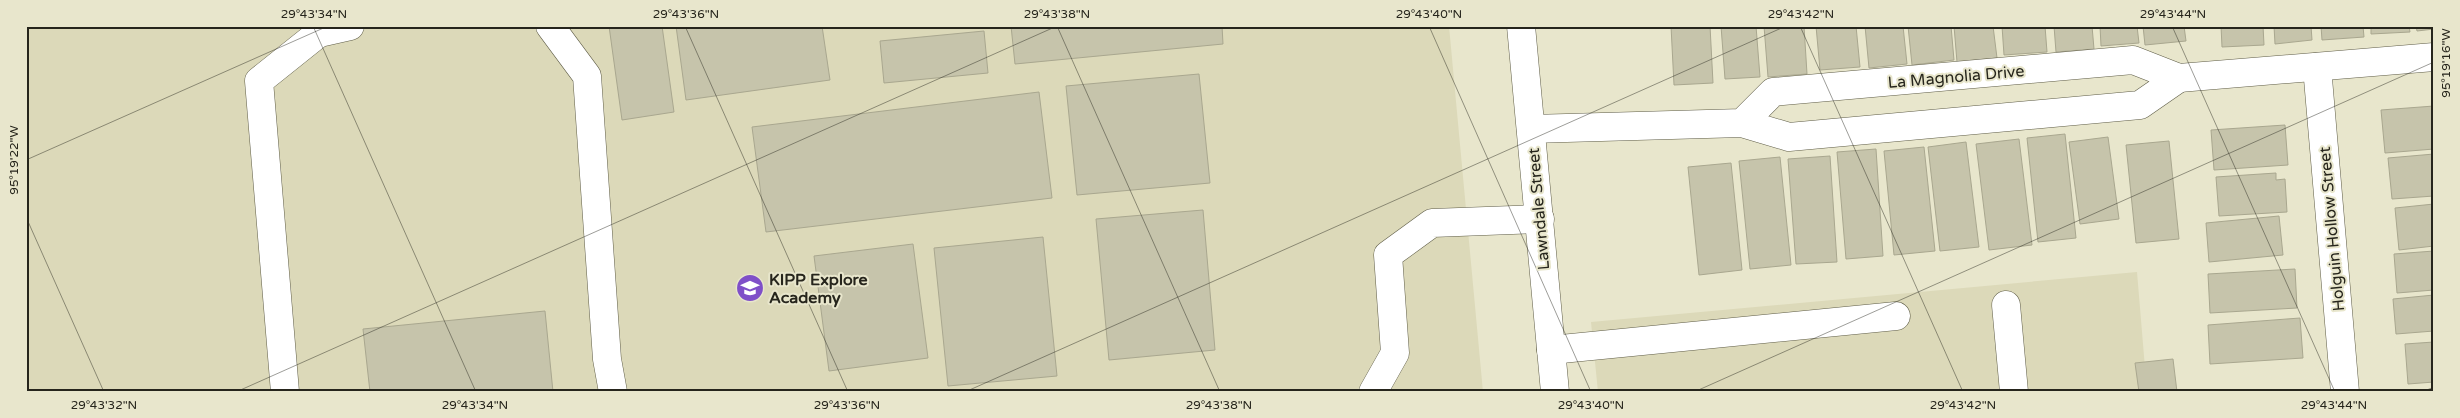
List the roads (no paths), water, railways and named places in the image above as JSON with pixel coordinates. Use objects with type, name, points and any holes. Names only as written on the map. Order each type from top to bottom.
[{"type":"street","points":[[285,392],[259,81],[318,32],[350,26]]},
{"type":"street","points":[[550,26],[588,76],[607,359],[613,392]]},
{"type":"street","name":"Lawndale Street","points":[[1521,26],[1555,392]]},
{"type":"street","name":"La Magnolia Drive","points":[[1742,123],[1773,92],[2133,60],[2179,78],[2434,57]]},
{"type":"street","name":"Holguin Hollow Street","points":[[2318,67],[2345,392]]},
{"type":"street","points":[[1531,130],[1742,123],[1789,137],[2140,105],[2179,78]]},
{"type":"street","points":[[1373,392],[1396,353],[1388,255],[1432,223],[1540,219]]},
{"type":"street","points":[[2006,305],[2014,392]]},
{"type":"street","points":[[1551,350],[1896,316]]},
{"type":"place","name":"KIPP Explore Academy","points":[[750,288]]}]
